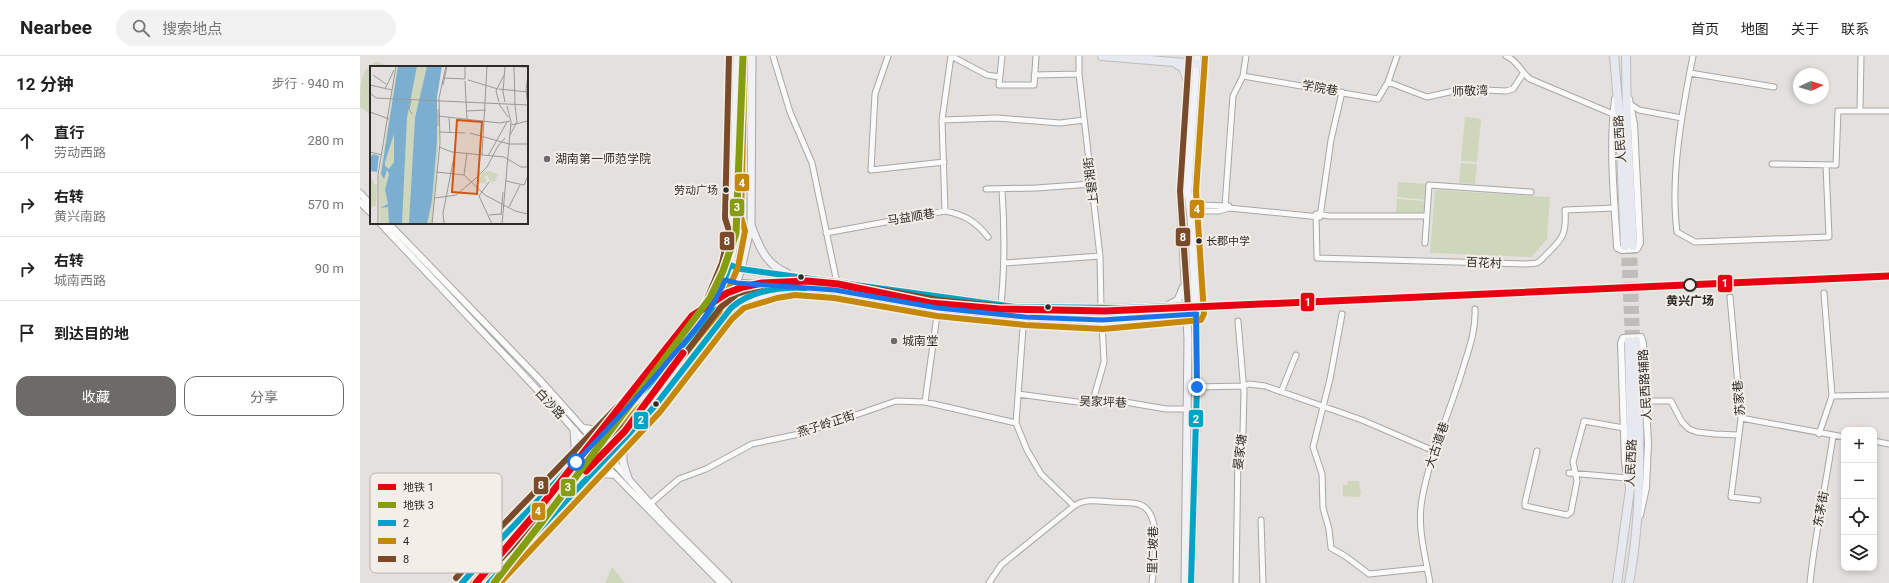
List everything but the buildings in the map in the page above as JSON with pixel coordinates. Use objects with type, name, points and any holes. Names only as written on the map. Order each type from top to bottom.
[{"type":"main road","points":[[502,538],[648,386],[704,320],[712,308],[730,265],[737,230],[734,218],[737,56]]},
{"type":"main road","points":[[726,313],[741,269],[751,225],[752,56]]},
{"type":"main road","points":[[1102,56],[1171,62],[1193,60]]},
{"type":"main road","name":"人民西路","points":[[1614,56],[1629,246],[1627,130],[1628,94],[1626,56]]},
{"type":"main road","points":[[1185,583],[1188,339],[1185,305],[1181,204],[1189,83],[1193,60]]},
{"type":"main road","points":[[1191,583],[1197,387],[1196,305],[1188,186],[1193,60]]},
{"type":"main road","points":[[1171,62],[1183,68],[1189,83]]},
{"type":"main road","points":[[751,225],[764,255],[775,268],[798,277]]},
{"type":"main road","points":[[730,265],[741,269],[1001,305],[1101,307],[1196,305]]},
{"type":"main road","points":[[725,280],[737,283],[835,290],[938,308],[1025,317],[1102,320],[1196,314]]},
{"type":"main road","points":[[1167,306],[1175,303],[1180,297],[1184,282]]},
{"type":"main road","points":[[502,569],[654,407],[726,313],[740,301],[775,290],[794,287]]},
{"type":"main road","points":[[1167,316],[1176,318],[1182,324],[1188,339]]},
{"type":"main road","name":"人民西路","points":[[1616,580],[1632,474],[1633,341],[1640,438],[1636,516],[1637,534],[1630,582]]},
{"type":"main road","points":[[574,430],[576,462]]},
{"type":"main road","points":[[622,442],[623,462],[628,478]]},
{"type":"main road","points":[[462,583],[471,573]]},
{"type":"main road","points":[[489,583],[498,573]]},
{"type":"street","points":[[773,56],[790,112],[812,163],[837,282]]},
{"type":"street","points":[[888,56],[875,94],[871,170],[944,162]]},
{"type":"street","points":[[945,211],[942,120],[951,56],[987,75],[1000,77]]},
{"type":"street","points":[[1002,56],[999,86],[1034,85],[1036,56]]},
{"type":"street","name":"上碧湘街","points":[[1079,56],[1079,74],[1100,256],[1101,307]]},
{"type":"street","points":[[1225,206],[1233,96],[1243,76],[1246,56]]},
{"type":"street","points":[[1388,82],[1397,56]]},
{"type":"street","points":[[1506,56],[1514,59],[1523,74],[1530,79],[1613,114]]},
{"type":"street","points":[[1693,56],[1682,118],[1674,208],[1677,232],[1695,242],[1829,237],[1826,165]]},
{"type":"street","points":[[1860,111],[1861,56]]},
{"type":"street","points":[[1690,73],[1774,87]]},
{"type":"street","points":[[1034,75],[1079,74]]},
{"type":"street","name":"师敬湾","points":[[1388,82],[1427,97],[1463,89],[1513,90],[1523,74]]},
{"type":"street","name":"学院巷","points":[[1243,76],[1378,99],[1388,82]]},
{"type":"street","points":[[1318,215],[1331,140],[1342,92]]},
{"type":"street","points":[[1616,95],[1612,125],[1615,208],[1617,248],[1622,250],[1637,248],[1640,243],[1634,124],[1628,94]]},
{"type":"street","points":[[1630,103],[1639,110],[1682,118]]},
{"type":"street","points":[[1772,164],[1836,165],[1838,111],[1889,111]]},
{"type":"street","points":[[942,120],[997,118],[1060,123],[1084,120]]},
{"type":"street","points":[[986,189],[1002,190],[1092,184]]},
{"type":"street","points":[[1425,243],[1429,185],[1531,192]]},
{"type":"street","points":[[1000,314],[1005,262],[1002,190]]},
{"type":"street","points":[[360,192],[370,204]]},
{"type":"street","points":[[1189,201],[1197,205],[1225,206],[1329,216],[1426,216]]},
{"type":"street","points":[[360,202],[370,212]]},
{"type":"street","points":[[1191,218],[1197,212],[1219,211],[1229,208],[1318,215]]},
{"type":"street","name":"百花村","points":[[1318,215],[1317,258],[1533,264],[1541,260],[1564,233],[1565,210],[1615,208]]},
{"type":"street","name":"马益顺巷","points":[[826,233],[945,211],[960,214],[978,224],[988,237]]},
{"type":"street","name":"白沙路","points":[[381,224],[590,447],[603,463],[721,583]]},
{"type":"street","name":"白沙路","points":[[389,224],[583,427],[650,504],[728,583]]},
{"type":"street","points":[[1005,262],[1100,256]]},
{"type":"street","points":[[1819,434],[1832,396],[1824,293]]},
{"type":"street","name":"苏家巷","points":[[1730,296],[1741,418],[1731,497],[1758,500]]},
{"type":"street","points":[[925,402],[938,308]]},
{"type":"street","name":"大古道巷","points":[[1430,583],[1421,539],[1420,518],[1422,500],[1434,451],[1454,400],[1469,351],[1475,326],[1475,309]]},
{"type":"street","points":[[1342,314],[1330,378],[1313,447],[1322,474],[1323,508],[1329,529],[1331,548],[1345,556],[1369,574],[1427,568]]},
{"type":"street","points":[[1025,317],[1016,423],[1027,450],[1041,474],[1074,506]]},
{"type":"street","points":[[1092,404],[1104,362],[1102,320]]},
{"type":"street","name":"晏家塘","points":[[1236,583],[1238,453],[1243,432],[1244,386],[1238,321]]},
{"type":"street","name":"人民西路辅路","points":[[1629,494],[1625,462],[1621,343],[1623,338],[1638,337],[1643,340],[1648,444],[1647,482],[1637,534]]},
{"type":"street","points":[[1281,392],[1296,355]]},
{"type":"street","points":[[1197,387],[1258,385],[1362,420],[1434,451]]},
{"type":"street","name":"吴家坪巷","points":[[1018,394],[1092,404],[1119,401],[1166,409],[1188,409]]},
{"type":"street","points":[[1832,396],[1889,395]]},
{"type":"street","name":"燕子岭正街","points":[[650,504],[679,479],[706,469],[752,444],[804,432],[896,401],[925,402],[1016,423]]},
{"type":"street","points":[[1646,401],[1671,401],[1682,422],[1689,429],[1697,432],[1739,435]]},
{"type":"street","points":[[1741,418],[1819,434],[1841,437]]},
{"type":"street","points":[[1537,451],[1524,502],[1525,506],[1570,514],[1577,474],[1574,462],[1584,421],[1624,428]]},
{"type":"street","points":[[583,427],[597,430],[611,425]]},
{"type":"street","name":"东茅街","points":[[1810,583],[1814,547],[1833,436]]},
{"type":"street","points":[[1877,442],[1889,444]]},
{"type":"street","points":[[1569,473],[1627,478]]},
{"type":"street","points":[[589,477],[602,474],[615,475]]},
{"type":"street","name":"里仁坡巷","points":[[989,583],[1000,565],[1074,506],[1080,502],[1087,501],[1138,504],[1147,509],[1153,518],[1155,528],[1152,583]]},
{"type":"street","points":[[1261,520],[1263,583]]},
{"type":"green space","points":[[377,62],[388,66],[370,66]]},
{"type":"green space","points":[[370,66],[370,114],[360,107],[362,79]]},
{"type":"green space","points":[[1465,117],[1481,119],[1477,162],[1461,161]]},
{"type":"green space","points":[[1461,163],[1477,164],[1475,184],[1459,183]]},
{"type":"green space","points":[[1398,182],[1427,184],[1426,200],[1397,197]]},
{"type":"green space","points":[[1435,190],[1550,197],[1547,239],[1532,257],[1430,253]]},
{"type":"green space","points":[[1397,199],[1425,201],[1424,216],[1396,215]]},
{"type":"green space","points":[[1636,257],[1636,265],[1621,266],[1621,258]]},
{"type":"green space","points":[[1348,481],[1359,481],[1360,497],[1343,496],[1343,485],[1347,485]]},
{"type":"green space","points":[[612,567],[625,583],[605,583]]},
{"type":"tunnel","points":[[1625,246],[1629,341]]},
{"type":"tunnel","points":[[1633,246],[1636,341]]},
{"type":"metro line","name":"3","points":[[502,573],[542,522],[710,298],[723,271],[736,233],[743,56]]},
{"type":"metro line","name":"1","points":[[502,553],[534,515],[692,316],[727,293],[743,287],[762,283],[807,281],[838,284],[930,303],[999,309],[1105,311],[1889,276]]},
{"type":"metro line","name":"1","points":[[586,471],[625,431],[683,353]]},
{"type":"metro line","name":"1","points":[[476,583],[485,573]]},
{"type":"metro line","name":"3","points":[[494,583],[502,573]]},
{"type":"transit line","name":"8","points":[[502,526],[642,381],[705,304],[722,263],[729,231],[725,218],[729,56]]},
{"type":"transit line","name":"4","points":[[502,550],[654,392],[719,312],[738,267],[745,231],[741,217],[745,56]]},
{"type":"transit line","name":"8","points":[[502,558],[648,402],[720,308],[737,294],[773,282],[796,279],[836,282],[939,300],[1026,309],[1102,313],[1188,307],[1180,191],[1189,56]]},
{"type":"transit line","name":"4","points":[[500,583],[660,412],[732,319],[744,308],[777,298],[795,295],[834,298],[937,316],[1025,325],[1103,329],[1201,320],[1204,314],[1196,191],[1205,57]]},
{"type":"transit line","name":"2","points":[[502,538],[648,386],[704,320],[717,300],[730,265],[741,269],[1015,307],[1123,308],[1196,305],[1197,387],[1191,583]]},
{"type":"transit line","name":"2","points":[[502,569],[654,407],[731,308],[747,298],[766,291],[786,288],[805,288]]},
{"type":"transit line","name":"8","points":[[456,578],[460,573]]},
{"type":"transit line","name":"2","points":[[462,583],[471,573]]},
{"type":"transit line","name":"4","points":[[473,583],[482,573]]},
{"type":"transit line","name":"8","points":[[483,578],[488,573]]},
{"type":"transit line","name":"2","points":[[489,583],[498,573]]},
{"type":"place","name":"湖南第一师范学院","points":[[547,159]]},
{"type":"place","name":"劳动广场","points":[[726,190]]},
{"type":"place","name":"长郡中学","points":[[1199,241]]},
{"type":"place","name":"黄兴广场","points":[[1690,285]]},
{"type":"place","name":"城南堂","points":[[894,341]]},
{"type":"route","points":[[576,462],[648,386],[704,320],[719,295],[725,280],[737,283],[835,290],[938,308],[1025,317],[1102,320],[1196,314],[1197,387]]}]
